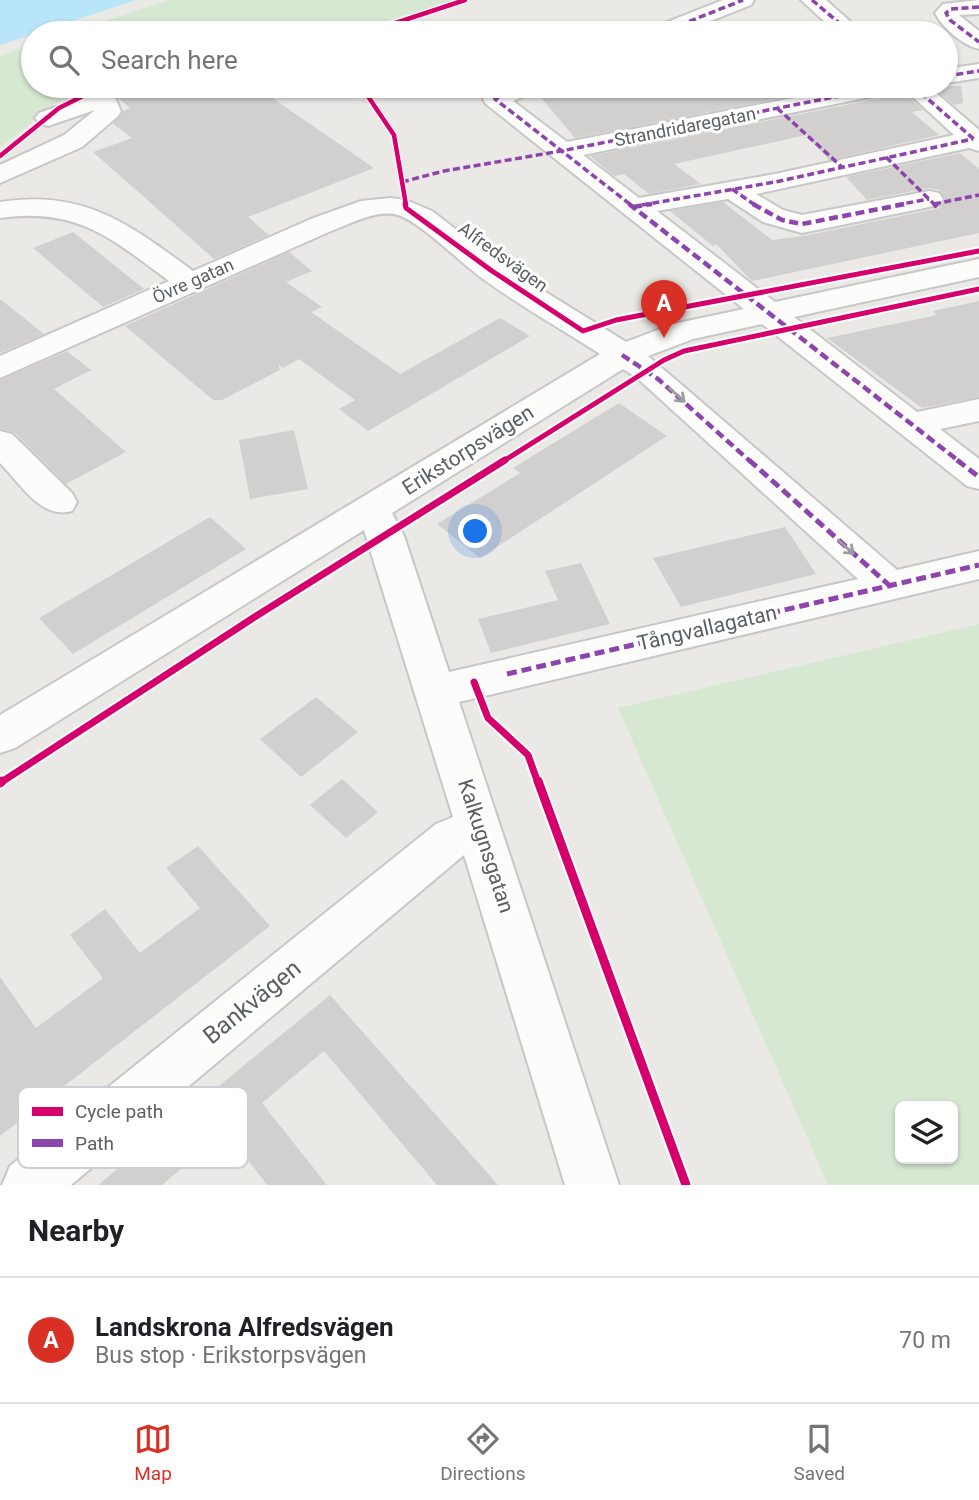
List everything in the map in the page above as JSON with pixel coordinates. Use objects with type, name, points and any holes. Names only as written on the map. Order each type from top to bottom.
[{"type":"street","points":[[690,21],[743,0]]},
{"type":"street","points":[[812,0],[837,21]]},
{"type":"street","points":[[951,21],[946,13],[951,9],[979,7]]},
{"type":"street","points":[[958,26],[979,42]]},
{"type":"street","points":[[958,74],[979,71]]},
{"type":"street","points":[[498,98],[495,99],[979,477]]},
{"type":"street","name":"Strandridaregatan","points":[[561,151],[829,98]]},
{"type":"street","points":[[927,98],[976,141]]},
{"type":"street","points":[[0,176],[73,141],[108,112],[106,102],[94,102],[48,118]]},
{"type":"street","points":[[633,207],[976,141]]},
{"type":"street","points":[[732,189],[774,218],[785,223],[802,224],[929,199]]},
{"type":"street","points":[[0,210],[40,205],[80,211],[106,222],[188,282]]},
{"type":"street","name":"Övre gatan","points":[[0,368],[321,225],[370,207],[390,206]]},
{"type":"street","name":"Alfredsvägen","points":[[390,206],[406,208],[422,217],[492,271],[658,379],[890,586]]},
{"type":"street","name":"Erikstorpsvägen","points":[[0,736],[622,355],[684,331],[979,268]]},
{"type":"street","points":[[911,424],[979,410]]},
{"type":"street","points":[[0,442],[60,502]]},
{"type":"street","name":"Kalkugnsgatan","points":[[372,510],[386,536],[592,1185]]},
{"type":"street","name":"Tångvallagatan","points":[[436,691],[979,565]]},
{"type":"street","name":"Bankvägen","points":[[148,1087],[452,838],[480,826]]},
{"type":"street","name":"Bankvägen","points":[[29,1185],[50,1168]]},
{"type":"green space","points":[[170,0],[455,0],[386,21],[104,21]]},
{"type":"green space","points":[[21,49],[21,98],[67,98],[0,147],[0,56]]},
{"type":"green space","points":[[979,624],[979,1185],[828,1185],[618,708]]},
{"type":"water","points":[[0,0],[136,0],[73,21],[21,21],[21,38],[0,45]]},
{"type":"building","points":[[958,86],[961,86],[963,103],[954,105],[946,98],[958,98]]},
{"type":"building","points":[[118,98],[272,98],[374,168],[248,217],[269,235],[214,259],[93,152],[132,138],[113,124],[123,111],[130,108]]},
{"type":"building","points":[[542,98],[780,98],[575,138]]},
{"type":"building","points":[[881,98],[910,98],[923,110],[912,112],[939,135],[829,160],[806,135],[674,164],[701,184],[649,194],[624,174],[614,176],[590,156]]},
{"type":"building","points":[[960,153],[979,169],[979,233],[752,281],[716,244],[713,246],[670,211],[723,202],[772,240],[803,236],[940,208],[945,200],[940,190],[929,188],[867,200],[846,177]]},
{"type":"building","points":[[73,232],[144,289],[103,307],[33,248]]},
{"type":"building","points":[[289,252],[312,271],[286,282],[322,307],[311,312],[400,374],[500,318],[530,336],[368,431],[339,409],[355,400],[299,359],[283,368],[278,364],[280,370],[222,400],[213,400],[125,326]]},
{"type":"building","points":[[0,299],[44,334],[0,353]]},
{"type":"building","points":[[979,301],[979,397],[922,408],[827,338],[937,315],[933,311]]},
{"type":"building","points":[[67,351],[91,370],[54,389],[126,452],[66,484],[14,432],[0,429],[0,380]]},
{"type":"building","points":[[619,403],[667,436],[480,558],[437,524],[520,473],[513,468]]},
{"type":"building","points":[[294,430],[308,489],[250,499],[239,440]]},
{"type":"building","points":[[210,517],[246,549],[73,654],[39,618]]},
{"type":"building","points":[[785,527],[816,574],[681,607],[653,558]]},
{"type":"building","points":[[581,563],[610,624],[491,653],[478,619],[558,600],[545,571]]},
{"type":"building","points":[[316,697],[358,732],[301,777],[260,739]]},
{"type":"building","points":[[342,779],[378,812],[346,838],[310,805]]},
{"type":"building","points":[[198,846],[270,926],[63,1087],[18,1087],[18,1122],[0,1136],[0,977],[36,1028],[103,978],[70,935],[105,909],[140,953],[200,908],[166,868]]},
{"type":"building","points":[[330,995],[498,1185],[437,1185],[324,1051],[262,1103],[327,1185],[267,1185],[248,1160],[248,1087],[218,1087]]},
{"type":"building","points":[[119,1168],[182,1168],[162,1185],[98,1185]]},
{"type":"marked path","points":[[690,21],[743,0]]},
{"type":"marked path","points":[[812,0],[837,21]]},
{"type":"marked path","points":[[951,21],[946,13],[951,9],[979,7]]},
{"type":"marked path","points":[[958,26],[979,42]]},
{"type":"marked path","points":[[958,74],[979,71]]},
{"type":"marked path","points":[[498,98],[495,99],[979,477]]},
{"type":"marked path","points":[[402,182],[444,171],[561,151],[829,98]]},
{"type":"marked path","points":[[927,98],[976,141]]},
{"type":"marked path","points":[[777,108],[842,167]]},
{"type":"marked path","points":[[633,207],[775,182],[973,139]]},
{"type":"marked path","points":[[886,157],[937,207]]},
{"type":"marked path","points":[[732,189],[773,216],[802,224],[929,199]]},
{"type":"marked path","points":[[934,204],[979,195]]},
{"type":"marked path","points":[[622,355],[658,379],[890,586]]},
{"type":"marked path","points":[[507,674],[979,565]]},
{"type":"cycle path","points":[[401,21],[465,0]]},
{"type":"cycle path","points":[[0,156],[59,108],[79,98]]},
{"type":"cycle path","points":[[369,98],[394,135],[406,208],[492,271],[583,331],[616,320],[979,251]]},
{"type":"cycle path","points":[[0,783],[250,620],[664,360],[684,351],[979,289]]},
{"type":"cycle path","points":[[474,682],[488,718],[528,755],[686,1185]]},
{"type":"place","name":"Landskrona Alfredsvägen","points":[[664,338]]}]
